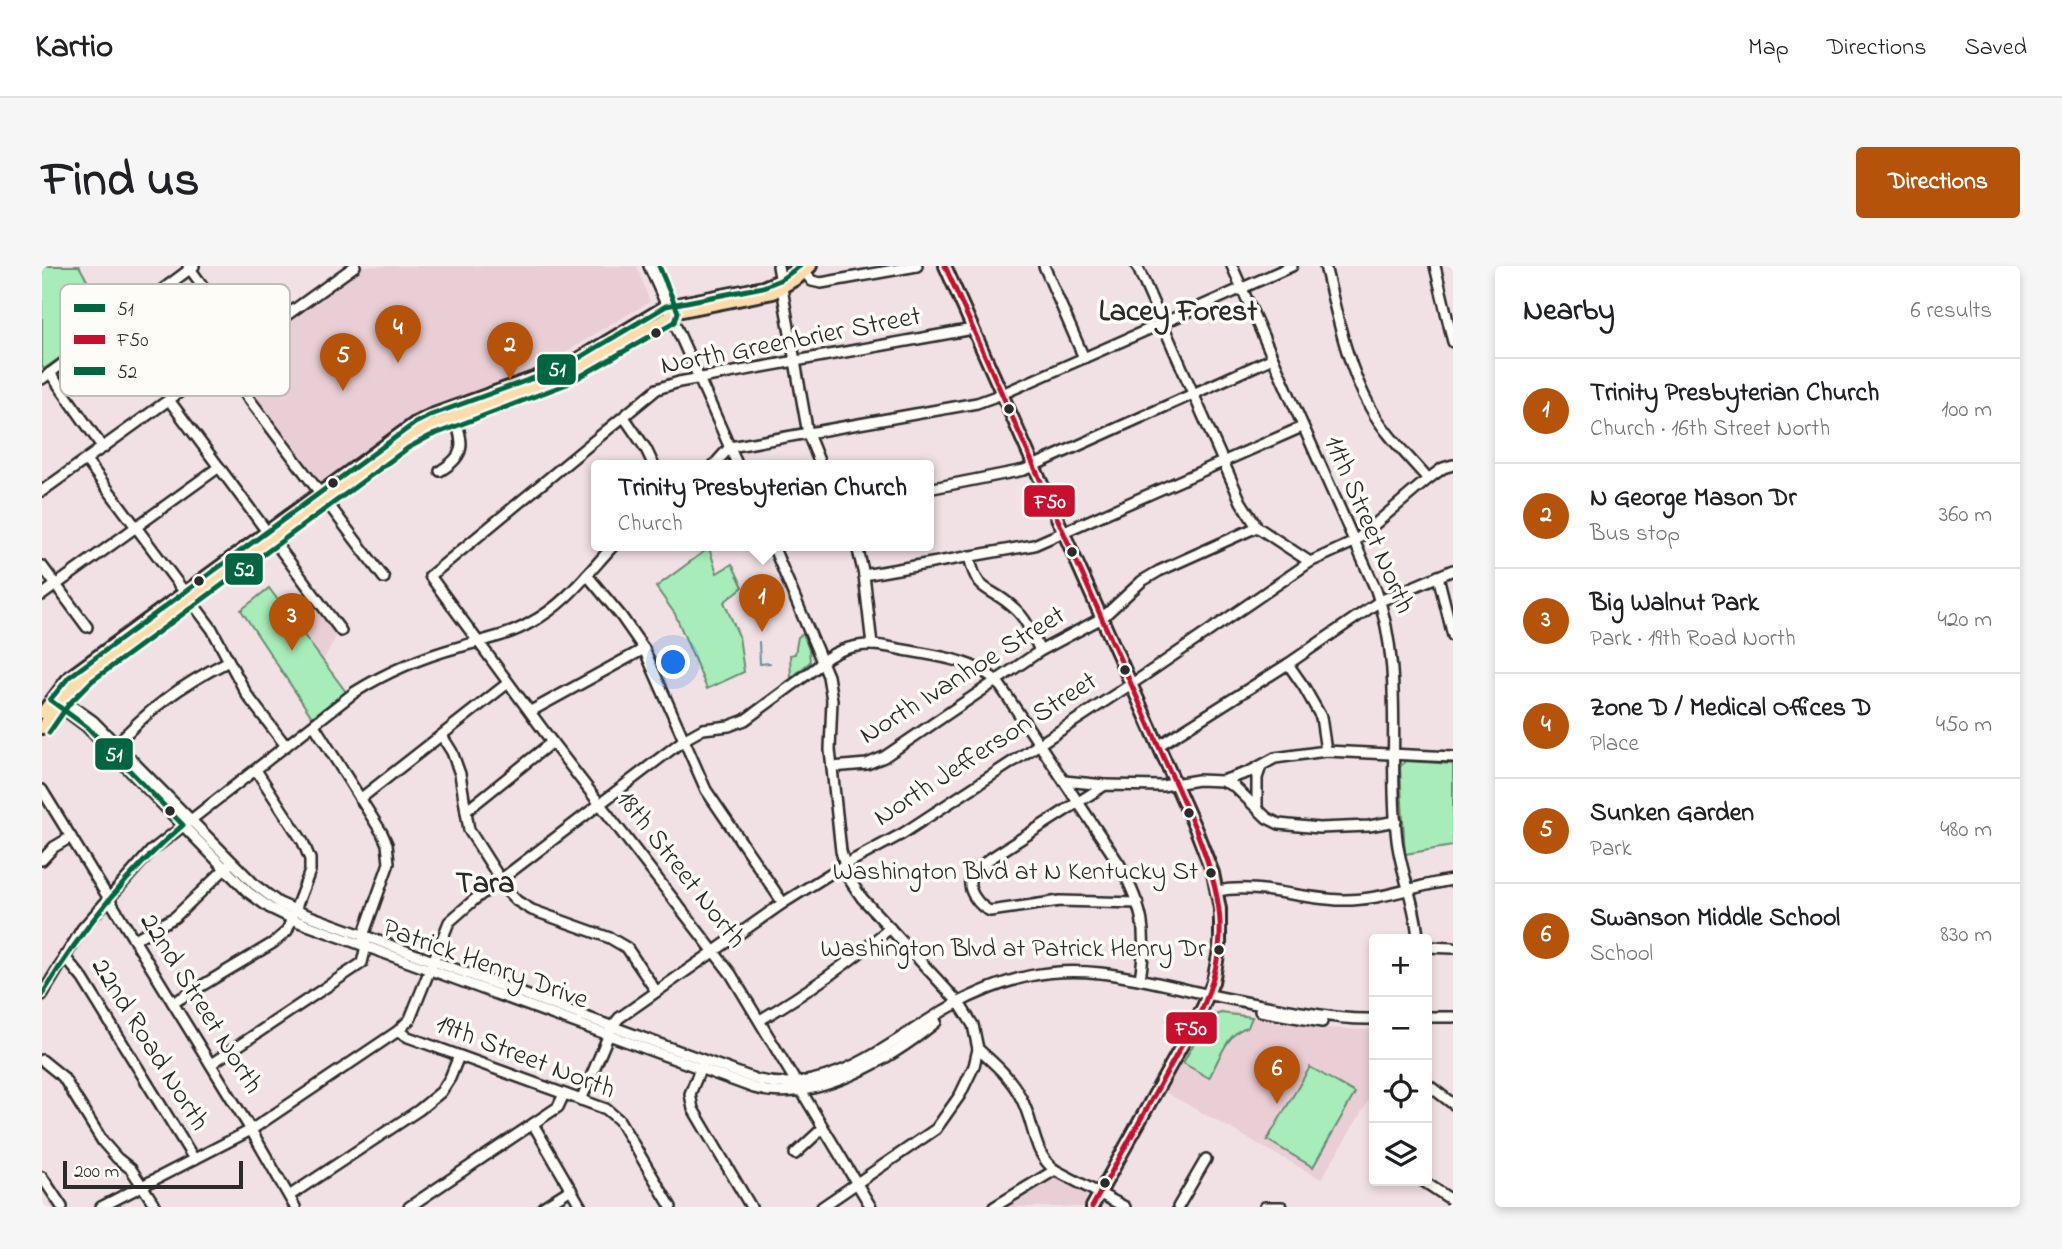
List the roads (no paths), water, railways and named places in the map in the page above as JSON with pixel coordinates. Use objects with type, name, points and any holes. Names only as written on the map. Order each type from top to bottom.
[{"type":"main road","points":[[945,266],[1208,859],[1217,891],[1220,945],[1208,995],[1092,1207]]},
{"type":"main road","points":[[323,496],[415,423],[431,415],[564,367],[668,311],[758,297],[781,285],[804,268]]},
{"type":"main road","points":[[42,729],[69,677],[403,441],[426,428],[550,383],[668,311]]},
{"type":"main road","points":[[42,713],[56,699]]},
{"type":"street","points":[[290,312],[355,266]]},
{"type":"street","points":[[649,266],[735,460]]},
{"type":"street","points":[[778,266],[807,434],[818,460]]},
{"type":"street","points":[[804,268],[812,281],[821,283],[917,266]]},
{"type":"street","points":[[1044,266],[1084,358]]},
{"type":"street","points":[[1137,266],[1241,502],[1257,527],[1310,562]]},
{"type":"street","name":"11th Street North","points":[[1232,266],[1380,601],[1389,633],[1396,821],[1400,858],[1417,918],[1418,934]]},
{"type":"street","points":[[718,460],[730,447],[977,403],[1292,266]]},
{"type":"street","points":[[1325,266],[1349,361],[1370,408],[1428,479]]},
{"type":"street","points":[[1435,266],[1453,342]]},
{"type":"street","points":[[168,284],[190,267],[202,284]]},
{"type":"street","name":"North Greenbrier Street","points":[[430,576],[657,389],[679,382],[973,329]]},
{"type":"street","points":[[934,488],[1018,472],[1034,466],[1273,358]]},
{"type":"street","points":[[60,365],[46,376],[60,394]]},
{"type":"street","points":[[62,396],[103,448]]},
{"type":"street","points":[[42,491],[175,396]]},
{"type":"street","points":[[247,396],[384,578]]},
{"type":"street","points":[[169,400],[341,631]]},
{"type":"street","points":[[440,471],[460,454],[461,438],[455,417]]},
{"type":"street","points":[[624,417],[651,460]]},
{"type":"street","points":[[864,575],[1034,545],[1303,427]]},
{"type":"street","points":[[86,460],[212,629],[227,662],[247,695],[286,746]]},
{"type":"street","name":"North Jefferson Street","points":[[610,1031],[619,1017],[783,903],[844,865],[902,834],[1131,684],[1310,562],[1354,542],[1428,479],[1443,468],[1453,465]]},
{"type":"street","points":[[42,595],[219,467]]},
{"type":"street","name":"North Ivanhoe Street","points":[[832,767],[867,764],[884,757],[1040,651],[1102,618],[1142,581],[1257,527]]},
{"type":"street","points":[[42,995],[82,929],[151,851],[186,823],[355,692],[379,677],[438,653],[478,643],[531,623],[553,609],[609,551]]},
{"type":"street","points":[[776,551],[824,660],[832,700],[830,750],[844,865],[856,890],[959,1003],[973,1025],[978,1049],[974,1066],[960,1095],[936,1129],[822,1207]]},
{"type":"street","points":[[858,551],[864,575],[872,645]]},
{"type":"street","points":[[969,556],[974,577],[983,588],[1007,602],[1024,617],[1040,651]]},
{"type":"street","points":[[42,566],[86,627]]},
{"type":"street","points":[[1158,746],[1288,664],[1380,601],[1453,570]]},
{"type":"street","points":[[587,575],[644,649],[706,790],[783,903]]},
{"type":"street","name":"18th Street North","points":[[430,576],[552,742],[731,974],[871,1207]]},
{"type":"street","points":[[1438,576],[1453,636]]},
{"type":"street","points":[[101,1207],[251,1130],[398,1031],[410,1019],[449,922],[599,803],[685,739],[703,729],[729,726],[745,720],[841,650],[872,645],[964,662],[990,674],[997,681],[1121,867],[1138,903],[1145,938],[1140,979]]},
{"type":"street","points":[[531,711],[644,649]]},
{"type":"street","points":[[113,747],[167,698],[190,681],[227,662]]},
{"type":"street","points":[[1288,664],[1321,717],[1326,751]]},
{"type":"street","points":[[360,799],[508,682]]},
{"type":"street","name":"Patrick Henry Drive","points":[[56,699],[113,747],[229,866],[293,915],[702,1064],[758,1080],[799,1086],[861,1062],[959,1003],[1003,984],[1044,973],[1098,971],[1208,995],[1252,1009],[1316,1021],[1369,1022]]},
{"type":"street","points":[[211,1064],[362,963],[365,941],[390,853],[382,832],[314,725]]},
{"type":"street","points":[[442,736],[452,752],[460,774],[469,830],[500,880],[517,901],[532,910],[610,938],[627,948],[656,991]]},
{"type":"street","points":[[466,811],[552,742]]},
{"type":"street","points":[[1222,781],[1275,758],[1326,751],[1453,757]]},
{"type":"street","points":[[1257,807],[1257,778],[1261,766]]},
{"type":"street","points":[[173,1003],[273,943],[287,931],[310,871],[310,859],[303,842],[256,770]]},
{"type":"street","points":[[1064,781],[1161,786],[1198,780],[1222,781],[1234,786],[1267,818],[1279,824],[1319,828],[1396,821]]},
{"type":"street","points":[[1105,785],[988,860],[972,874],[972,890],[982,907],[990,911],[1060,901],[1138,903]]},
{"type":"street","name":"22nd Street North","points":[[42,790],[211,1064],[295,1207]]},
{"type":"street","points":[[42,860],[54,847],[71,837]]},
{"type":"street","points":[[135,939],[175,917],[229,866]]},
{"type":"street","points":[[1217,891],[1254,890],[1341,900],[1379,898],[1453,880]]},
{"type":"street","points":[[760,1020],[853,959],[890,928]]},
{"type":"street","points":[[1432,947],[1453,948]]},
{"type":"street","name":"22nd Road North","points":[[64,956],[83,979],[194,1159]]},
{"type":"street","points":[[1432,1017],[1453,1017]]},
{"type":"street","points":[[1432,1023],[1453,1023]]},
{"type":"street","name":"19th Street North","points":[[398,1031],[606,1109],[619,1120],[671,1207]]},
{"type":"street","points":[[581,1100],[610,1031]]},
{"type":"street","points":[[978,1049],[1001,1071],[1020,1095],[1043,1161],[1125,1207]]},
{"type":"street","points":[[289,1196],[441,1092],[459,1056]]},
{"type":"street","points":[[42,1060],[63,1077],[103,1142],[143,1184],[156,1207]]},
{"type":"street","points":[[702,1064],[691,1094],[693,1109],[751,1207]]},
{"type":"street","points":[[1432,1089],[1453,1104]]},
{"type":"street","points":[[409,1207],[558,1107],[564,1094]]},
{"type":"street","points":[[533,1125],[581,1207]]},
{"type":"street","points":[[795,1154],[822,1129]]},
{"type":"street","points":[[1178,1207],[1206,1159]]},
{"type":"street","points":[[994,1207],[1055,1170]]},
{"type":"street","points":[[42,1177],[62,1207]]},
{"type":"street","points":[[1429,1186],[1453,1205]]},
{"type":"street","points":[[543,1207],[570,1189]]},
{"type":"street","points":[[1265,1207],[1282,1207]]},
{"type":"waterway","points":[[759,642],[760,664],[770,663]]},
{"type":"place","name":"Zone D / Medical Offices D","points":[[398,363]]},
{"type":"place","name":"N George Mason Dr","points":[[510,380]]},
{"type":"place","name":"Sunken Garden","points":[[343,391]]},
{"type":"place","name":"Trinity Presbyterian Church","points":[[762,632]]},
{"type":"place","name":"Big Walnut Park","points":[[292,651]]},
{"type":"place","name":"Washington Blvd at N Kentucky St","points":[[1211,873]]},
{"type":"place","name":"Washington Blvd at Patrick Henry Dr","points":[[1219,950]]},
{"type":"place","name":"Swanson Middle School","points":[[1277,1104]]},
{"type":"district","name":"Lacey Forest","points":[[1178,313]]},
{"type":"district","name":"Tara","points":[[485,885]]}]
